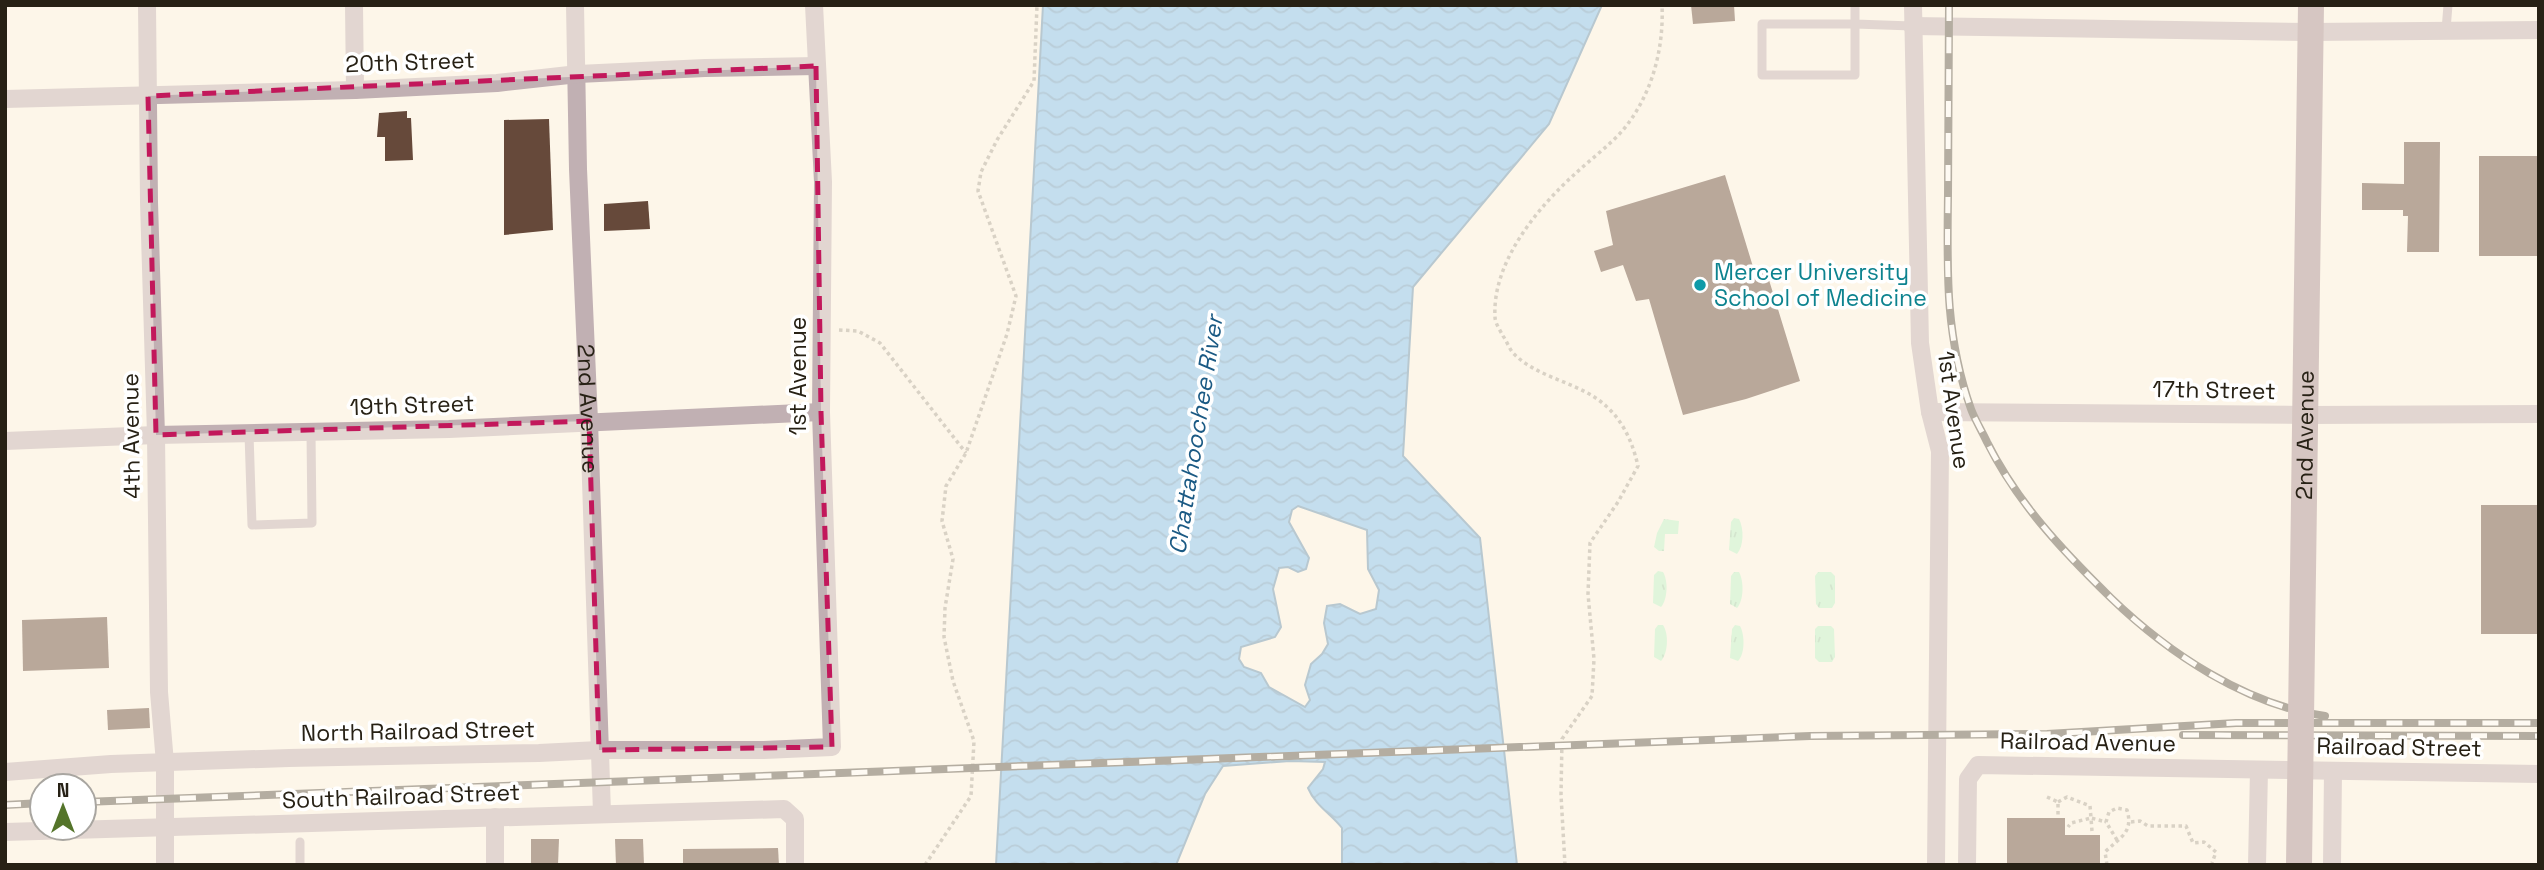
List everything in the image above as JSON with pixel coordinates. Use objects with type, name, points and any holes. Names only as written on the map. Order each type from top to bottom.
[{"type":"main road","name":"2nd Avenue","points":[[2299,865],[2311,5]]},
{"type":"street","name":"4th Avenue","points":[[147,5],[159,692],[165,763],[165,865]]},
{"type":"street","points":[[354,5],[355,90]]},
{"type":"street","name":"2nd Avenue","points":[[575,5],[578,169],[601,813]]},
{"type":"street","name":"1st Avenue","points":[[814,5],[823,182],[821,412],[832,747]]},
{"type":"street","name":"1st Avenue","points":[[1913,5],[1920,343],[1930,412],[1940,451],[1936,865]]},
{"type":"street","points":[[1912,26],[2310,32],[2539,30]]},
{"type":"street","name":"20th Street","points":[[5,99],[355,90],[496,83],[578,74],[816,66]]},
{"type":"street","name":"19th Street","points":[[5,441],[311,433],[821,412]]},
{"type":"street","name":"17th Street","points":[[1930,412],[2539,414]]},
{"type":"street","name":"North Railroad Street","points":[[5,772],[165,763],[599,750],[674,752],[832,747]]},
{"type":"street","name":"Railroad Avenue","points":[[1967,865],[1968,779],[1978,765],[2259,769]]},
{"type":"street","points":[[2257,865],[2259,769]]},
{"type":"street","name":"Railroad Street","points":[[2259,769],[2539,774]]},
{"type":"street","points":[[2332,865],[2333,771]]},
{"type":"street","name":"South Railroad Street","points":[[5,832],[783,809],[795,819],[796,865]]},
{"type":"street","points":[[495,817],[495,865]]},
{"type":"lane","points":[[1855,5],[1855,24],[1855,75],[1762,75],[1762,24],[1855,24],[1912,26]]},
{"type":"lane","points":[[2446,30],[2448,5]]},
{"type":"lane","points":[[249,434],[252,524],[312,523],[311,433]]},
{"type":"lane","points":[[300,842],[300,865]]},
{"type":"path","points":[[925,865],[971,796],[974,741],[953,681],[944,637],[945,608],[953,559],[942,521],[946,486],[966,453],[1007,334],[1016,296],[978,191],[981,172],[997,140],[1034,81],[1037,5]]},
{"type":"path","points":[[1565,865],[1561,795],[1562,739],[1592,696],[1594,659],[1588,594],[1590,542],[1618,502],[1638,466],[1625,428],[1607,407],[1588,393],[1529,365],[1513,353],[1494,319],[1497,285],[1519,238],[1546,201],[1623,130],[1646,93],[1661,47],[1662,5]]},
{"type":"path","points":[[822,329],[858,331],[880,343],[966,453]]},
{"type":"path","points":[[2047,797],[2058,802]]},
{"type":"path","points":[[2058,802],[2067,797],[2090,806],[2092,831]]},
{"type":"path","points":[[2058,802],[2058,815]]},
{"type":"path","points":[[2106,822],[2109,812],[2117,808],[2127,810],[2131,822],[2126,833],[2105,852],[2106,865]]},
{"type":"path","points":[[2068,827],[2071,823],[2091,818],[2106,822],[2117,840]]},
{"type":"path","points":[[2131,822],[2140,821],[2148,826],[2186,826],[2193,843],[2204,842],[2216,852],[2212,863]]},
{"type":"highlighted area","points":[[816,66],[821,412],[832,747],[599,750],[589,421],[156,435],[148,96]]},
{"type":"green space","points":[[1734,518],[1739,519],[1742,532],[1742,542],[1737,554],[1729,550],[1731,522]]},
{"type":"green space","points":[[1664,519],[1679,521],[1678,534],[1665,534],[1664,551],[1659,551],[1654,547]]},
{"type":"green space","points":[[1658,571],[1665,575],[1666,584],[1666,595],[1661,607],[1653,603],[1654,575]]},
{"type":"green space","points":[[1734,572],[1739,572],[1742,585],[1741,600],[1737,608],[1730,604],[1731,576]]},
{"type":"green space","points":[[1818,572],[1831,572],[1835,576],[1835,603],[1832,608],[1819,608],[1816,604],[1815,576]]},
{"type":"green space","points":[[1658,625],[1663,625],[1667,638],[1661,661],[1654,657],[1655,629]]},
{"type":"green space","points":[[1735,625],[1740,626],[1743,639],[1742,654],[1738,661],[1730,658],[1732,629]]},
{"type":"green space","points":[[1818,626],[1831,626],[1834,629],[1835,657],[1832,662],[1819,662],[1815,658],[1815,629]]},
{"type":"water","name":"Chattahoochee River","points":[[1043,5],[1602,5],[1549,124],[1413,287],[1403,456],[1480,538],[1517,865],[1342,865],[1342,828],[1308,788],[1323,769],[1325,762],[1290,761],[1223,766],[1205,794],[1176,865],[996,865]],"holes":[[[1298,506],[1367,530],[1368,569],[1379,590],[1376,609],[1360,614],[1340,604],[1327,606],[1324,623],[1328,644],[1311,664],[1305,685],[1310,700],[1305,707],[1269,687],[1261,673],[1244,667],[1239,659],[1241,647],[1275,637],[1281,627],[1273,589],[1279,568],[1288,567],[1298,572],[1306,569],[1309,558],[1289,522],[1292,510]]]},
{"type":"building","points":[[1691,5],[1734,5],[1735,21],[1693,24]]},
{"type":"building","points":[[407,111],[407,118],[411,118],[413,160],[385,161],[385,137],[377,137],[379,113]]},
{"type":"building","points":[[549,119],[553,230],[504,235],[504,120]]},
{"type":"building","points":[[2404,142],[2440,142],[2439,252],[2407,252],[2408,216],[2403,216],[2403,210],[2362,210],[2362,183],[2404,184]]},
{"type":"building","points":[[2479,156],[2539,156],[2539,256],[2479,256]]},
{"type":"building","name":"Mercer University School of Medicine","points":[[1725,175],[1754,270],[1765,267],[1800,381],[1746,399],[1683,415],[1649,299],[1636,301],[1623,265],[1601,272],[1594,251],[1613,245],[1606,211]]},
{"type":"building","points":[[648,201],[650,229],[604,231],[604,204]]},
{"type":"building","points":[[2481,505],[2539,505],[2539,634],[2481,634]]},
{"type":"building","points":[[107,617],[109,668],[23,671],[22,620]]},
{"type":"building","points":[[149,708],[150,728],[108,730],[107,710]]},
{"type":"building","points":[[2007,818],[2065,818],[2065,835],[2100,835],[2100,865],[2007,865]]},
{"type":"building","points":[[531,839],[559,839],[558,865],[531,865]]},
{"type":"building","points":[[615,839],[643,839],[644,865],[616,865]]},
{"type":"building","points":[[778,848],[779,865],[683,865],[683,849]]},
{"type":"railway","points":[[1949,5],[1949,303],[1956,355],[1963,382],[1973,413],[1999,465],[2027,506],[2076,563],[2157,638],[2210,674],[2238,688],[2266,701],[2325,716]]},
{"type":"railway","points":[[98,801],[1810,736],[2047,734],[2236,723],[2539,723]]},
{"type":"railway","points":[[2183,735],[2539,736]]},
{"type":"railway","points":[[5,805],[28,804]]},
{"type":"place","name":"Mercer University School of Medicine","points":[[1700,285]]}]
